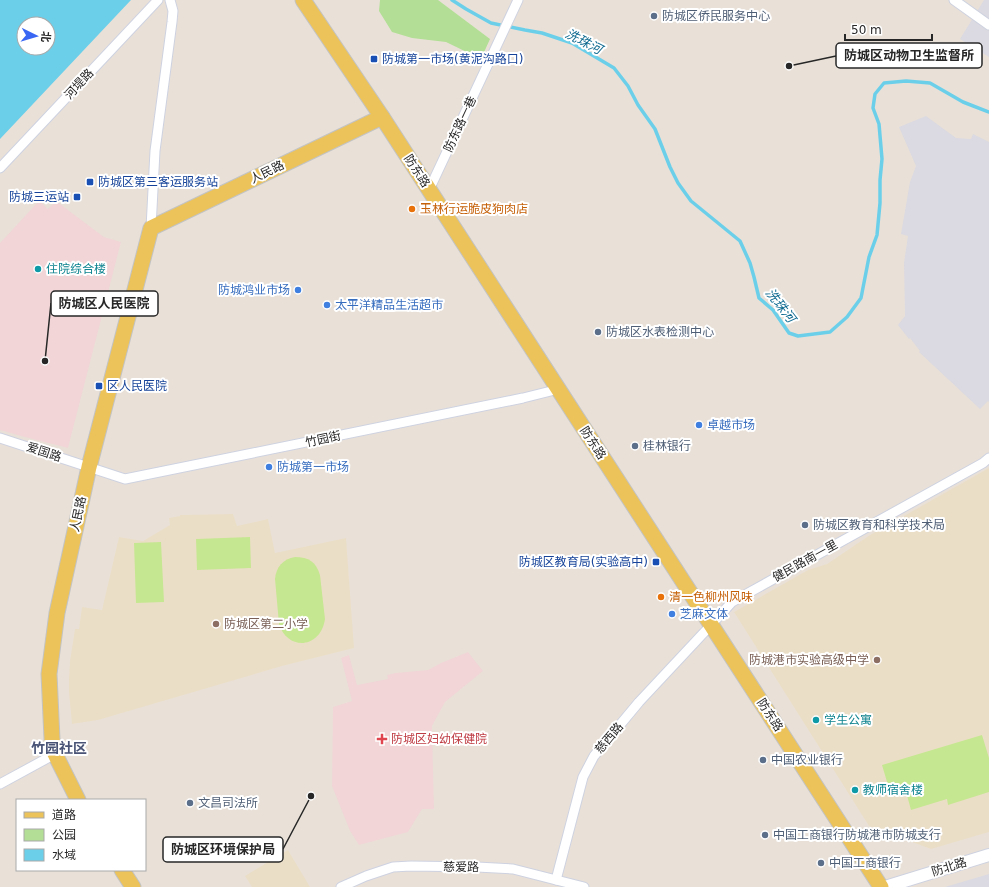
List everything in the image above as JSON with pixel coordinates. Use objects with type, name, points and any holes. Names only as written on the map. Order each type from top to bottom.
[{"type":"main road","name":"防东路","points":[[303,0],[382,116],[881,887]]},
{"type":"main road","name":"人民路","points":[[78,799],[56,754],[52,739],[49,674],[57,613],[89,467],[151,228],[382,116]]},
{"type":"main road","points":[[123,871],[133,887]]},
{"type":"street","name":"河堤路","points":[[0,168],[158,0]]},
{"type":"street","name":"人民路","points":[[151,228],[155,151],[173,11],[170,0]]},
{"type":"street","name":"防东路一巷","points":[[429,190],[518,0]]},
{"type":"street","points":[[954,0],[989,25]]},
{"type":"street","name":"竹园街","points":[[89,467],[125,479],[559,389]]},
{"type":"street","name":"爱国路","points":[[0,438],[89,467]]},
{"type":"street","name":"健民路南一里","points":[[712,625],[732,602],[983,463],[989,458]]},
{"type":"street","name":"慈西路","points":[[556,880],[583,777],[594,756],[639,702],[712,625]]},
{"type":"street","points":[[0,784],[56,754]]},
{"type":"street","name":"防北路","points":[[886,887],[989,855]]},
{"type":"street","name":"慈爱路","points":[[341,887],[366,876],[393,867],[411,866],[513,869],[584,887]]},
{"type":"shaded area","points":[[984,0],[989,0],[989,57],[960,39]]},
{"type":"shaded area","points":[[926,116],[956,138],[971,139],[973,134],[989,142],[989,402],[988,401],[980,409],[919,352],[920,351],[910,338],[909,339],[898,325],[905,316],[904,263],[908,236],[901,234],[910,182],[916,166],[899,127]]},
{"type":"shaded area","points":[[39,201],[48,209],[56,201],[104,237],[121,242],[68,448],[0,430],[0,243]]},
{"type":"shaded area","name":"防城港市实验高级中学","points":[[989,468],[989,832],[931,849],[869,826],[734,612],[808,570],[827,564],[870,535]]},
{"type":"shaded area","name":"防城区第二小学","points":[[233,514],[237,526],[268,519],[275,553],[346,538],[354,648],[282,666],[98,720],[72,724],[69,678],[75,629],[79,629],[82,607],[102,610],[119,537],[143,541],[170,525],[169,518],[180,515]]},
{"type":"shaded area","name":"防城区妇幼保健院","points":[[468,652],[483,671],[445,702],[432,726],[434,809],[422,809],[408,832],[359,845],[350,831],[332,786],[333,707],[352,701],[341,658],[349,655],[357,685],[388,679],[387,675],[395,673],[428,670]]},
{"type":"shaded area","points":[[288,850],[310,887],[252,887],[245,876]]},
{"type":"shaded area","points":[[989,874],[989,887],[945,887]]},
{"type":"green space","points":[[380,0],[438,0],[490,39],[481,59],[446,42],[412,38],[392,32],[379,11]]},
{"type":"green space","points":[[250,537],[251,568],[197,570],[196,539]]},
{"type":"green space","points":[[161,542],[164,602],[136,603],[134,543]]},
{"type":"green space","points":[[295,557],[308,559],[318,570],[320,575],[325,619],[322,629],[317,636],[311,641],[304,643],[289,639],[283,633],[279,624],[275,579],[281,564]]},
{"type":"green space","points":[[982,735],[989,758],[989,792],[948,805],[947,799],[911,810],[905,788],[890,792],[882,765]]},
{"type":"water","points":[[0,0],[131,0],[0,139]]},
{"type":"waterway","name":"洗珠河","points":[[452,0],[491,23],[542,33],[572,43],[614,68],[628,86],[638,105],[655,129],[678,183],[691,201],[740,241],[750,263],[759,298],[773,310],[789,333],[798,336],[830,332],[847,317],[861,298],[869,257],[877,235],[882,159],[879,124],[873,108],[875,94],[884,83],[906,81],[930,83],[963,102],[989,112]]},
{"type":"place","name":"防城区侨民服务中心","points":[[654,16]]},
{"type":"place","name":"防城第一市场(黄泥沟路口)","points":[[374,59]]},
{"type":"place","name":"防城区动物卫生监督所","points":[[789,66]]},
{"type":"place","name":"防城区第三客运服务站","points":[[90,182]]},
{"type":"place","name":"防城三运站","points":[[77,197]]},
{"type":"place","name":"玉林行运脆皮狗肉店","points":[[412,209]]},
{"type":"place","name":"住院综合楼","points":[[38,269]]},
{"type":"place","name":"防城鸿业市场","points":[[298,290]]},
{"type":"place","name":"太平洋精品生活超市","points":[[327,305]]},
{"type":"place","name":"防城区水表检测中心","points":[[598,332]]},
{"type":"place","name":"防城区人民医院","points":[[45,361]]},
{"type":"place","name":"区人民医院","points":[[99,386]]},
{"type":"place","name":"卓越市场","points":[[699,425]]},
{"type":"place","name":"桂林银行","points":[[635,446]]},
{"type":"place","name":"防城第一市场","points":[[269,467]]},
{"type":"place","name":"防城区教育和科学技术局","points":[[805,525]]},
{"type":"place","name":"防城区教育局(实验高中)","points":[[656,562]]},
{"type":"place","name":"清一色柳州风味","points":[[661,597]]},
{"type":"place","name":"芝麻文体","points":[[672,614]]},
{"type":"place","name":"防城区第二小学","points":[[216,624]]},
{"type":"place","name":"防城港市实验高级中学","points":[[877,660]]},
{"type":"place","name":"学生公寓","points":[[816,720]]},
{"type":"place","name":"防城区妇幼保健院","points":[[382,739]]},
{"type":"place","name":"中国农业银行","points":[[763,760]]},
{"type":"place","name":"教师宿舍楼","points":[[855,790]]},
{"type":"place","name":"防城区环境保护局","points":[[311,796]]},
{"type":"place","name":"文昌司法所","points":[[190,803]]},
{"type":"place","name":"中国工商银行防城港市防城支行","points":[[765,835]]},
{"type":"place","name":"中国工商银行","points":[[821,863]]},
{"type":"district","name":"竹园社区","points":[[59,748]]}]
